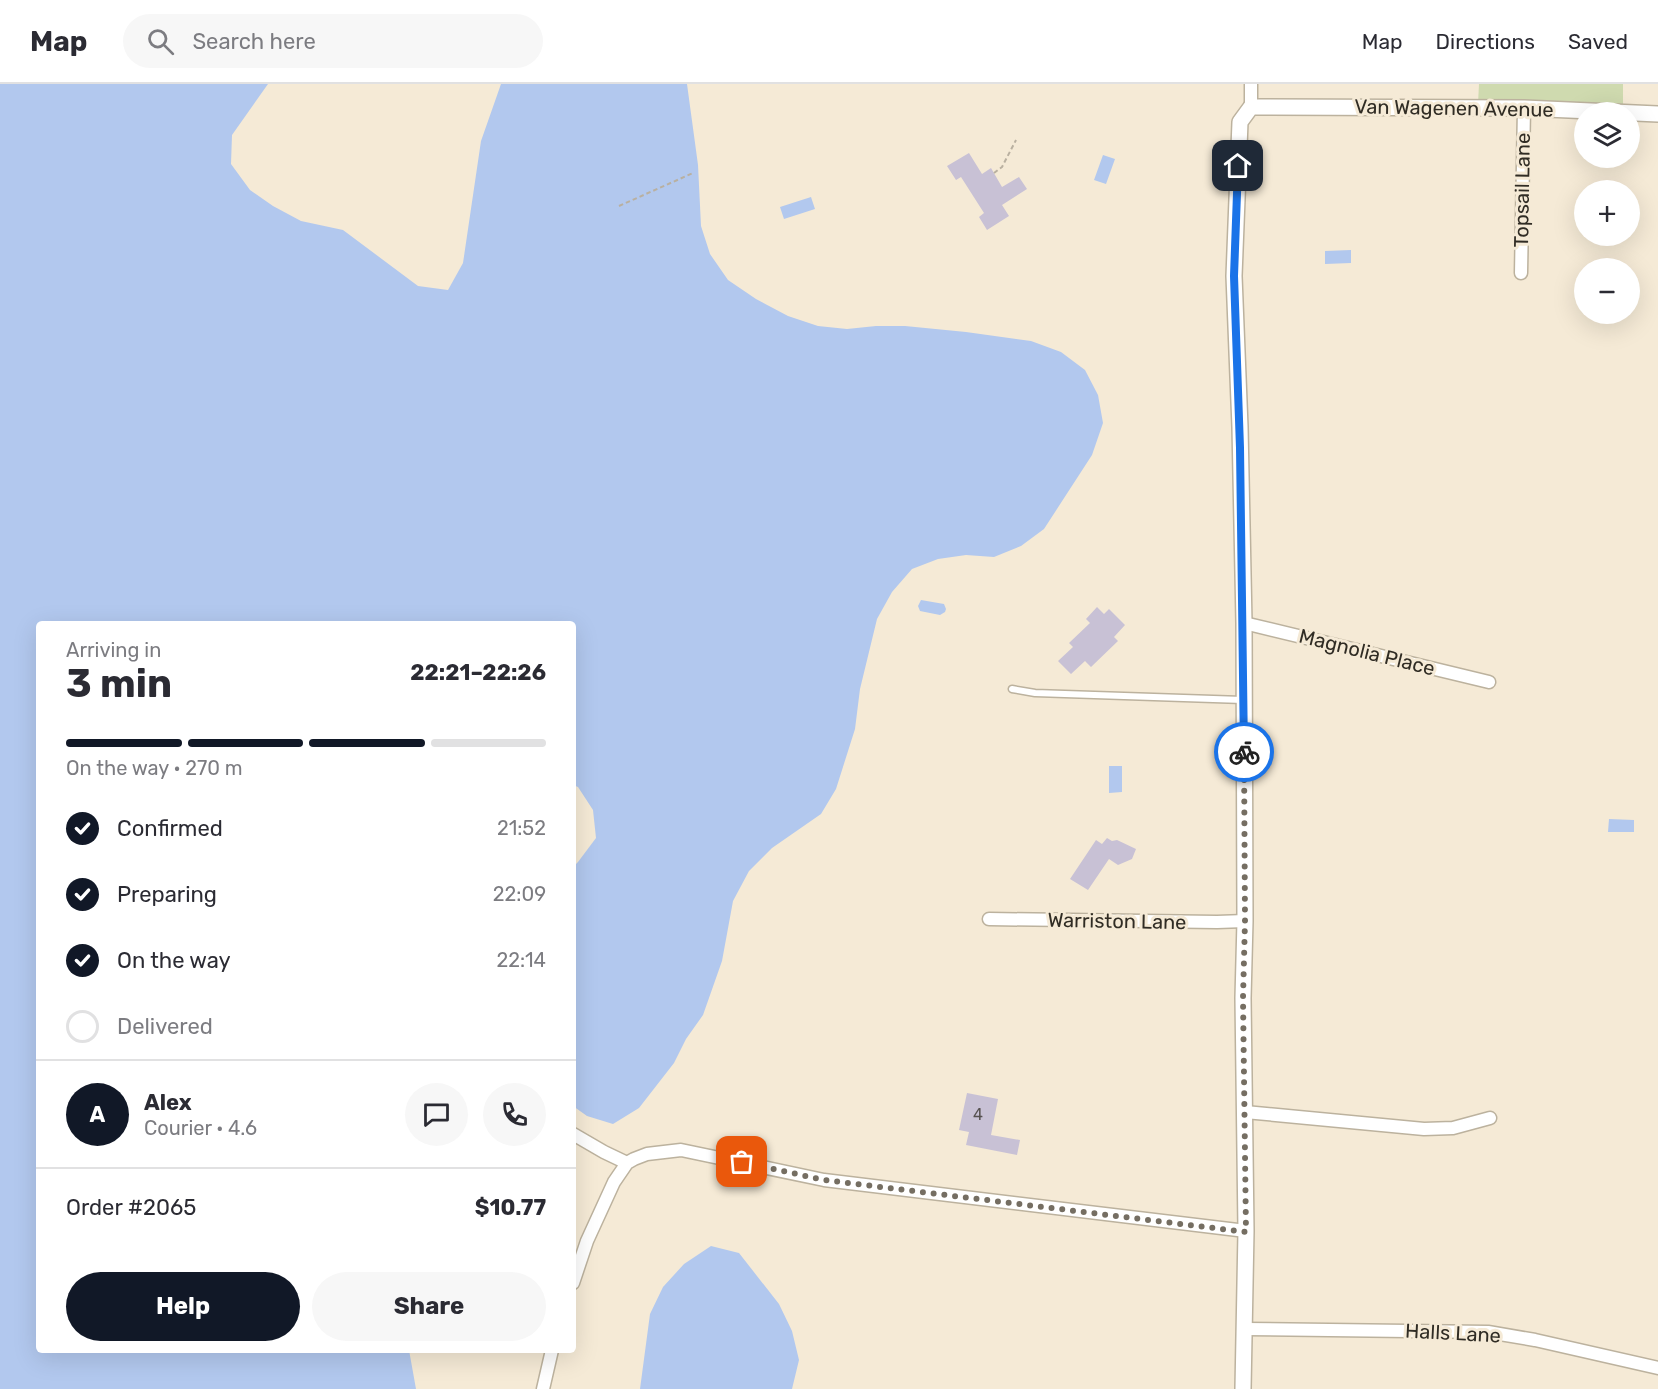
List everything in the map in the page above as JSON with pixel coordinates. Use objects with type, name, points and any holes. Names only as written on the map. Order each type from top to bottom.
[{"type":"street","points":[[1243,1389],[1246,1232],[1243,998],[1244,623],[1234,276],[1240,122],[1251,107],[1251,84]]},
{"type":"street","name":"Van Wagenen Avenue","points":[[1251,107],[1524,108],[1658,114]]},
{"type":"street","name":"Topsail Lane","points":[[1521,273],[1524,108]]},
{"type":"street","name":"Magnolia Place","points":[[1244,623],[1490,682]]},
{"type":"street","name":"Warriston Lane","points":[[989,919],[1245,921]]},
{"type":"street","points":[[1245,1112],[1424,1129],[1453,1128],[1490,1118]]},
{"type":"street","points":[[576,1136],[627,1163]]},
{"type":"street","points":[[576,1274],[587,1241],[614,1182],[627,1163],[647,1154],[681,1150],[824,1180],[1246,1232]]},
{"type":"street","name":"Halls Lane","points":[[1245,1329],[1488,1332],[1658,1368]]},
{"type":"street","points":[[543,1389],[551,1353]]},
{"type":"lane","points":[[1012,689],[1035,693],[1244,700]]},
{"type":"path","points":[[994,173],[1002,167],[1016,140]]},
{"type":"path","points":[[619,206],[693,173]]},
{"type":"green space","points":[[1479,84],[1623,84],[1623,102],[1574,102],[1574,105],[1478,104]]},
{"type":"water","points":[[0,84],[268,84],[232,135],[231,164],[250,190],[301,221],[343,230],[418,286],[448,290],[463,263],[481,141],[501,84],[687,84],[698,165],[701,226],[710,254],[728,280],[756,299],[788,316],[818,326],[847,329],[905,326],[1031,341],[1061,352],[1085,370],[1098,395],[1103,423],[1092,455],[1044,529],[1021,546],[994,557],[966,555],[938,559],[912,569],[892,592],[877,619],[860,689],[855,729],[836,789],[821,814],[772,848],[749,871],[733,901],[722,961],[703,1015],[686,1039],[674,1063],[639,1108],[613,1124],[587,1116],[576,1108],[576,864],[596,838],[593,810],[576,786],[576,621],[36,621],[36,1353],[410,1353],[416,1389],[0,1389]]},
{"type":"water","points":[[1103,155],[1115,159],[1106,184],[1094,180]]},
{"type":"water","points":[[811,197],[815,209],[784,219],[780,207]]},
{"type":"water","points":[[1351,250],[1351,263],[1325,264],[1325,251]]},
{"type":"water","points":[[921,600],[944,604],[945,612],[940,615],[920,611],[918,606]]},
{"type":"water","points":[[1109,766],[1122,766],[1122,792],[1109,793]]},
{"type":"water","points":[[1609,819],[1634,820],[1634,832],[1608,832]]},
{"type":"water","points":[[711,1246],[739,1253],[779,1304],[792,1331],[799,1360],[792,1389],[640,1389],[650,1314],[663,1287],[684,1264]]},
{"type":"building","points":[[969,153],[982,174],[991,168],[1002,187],[1019,177],[1027,189],[1002,205],[1009,216],[987,230],[979,217],[984,213],[961,177],[956,180],[947,166]]},
{"type":"building","points":[[1097,607],[1104,614],[1109,609],[1125,625],[1114,637],[1118,641],[1091,667],[1085,661],[1071,674],[1058,661],[1073,647],[1069,643],[1090,623],[1086,619]]},
{"type":"building","points":[[1107,838],[1136,849],[1132,859],[1118,865],[1109,859],[1088,890],[1070,879],[1096,840],[1102,844]]},
{"type":"building","points":[[967,1093],[998,1099],[991,1135],[1020,1140],[1017,1155],[966,1145],[969,1132],[959,1130]]},
{"type":"way so far","points":[[742,1162],[824,1180],[1246,1232],[1243,998],[1244,752]]},
{"type":"route","points":[[1238,166],[1234,276],[1244,623],[1244,752]]}]
